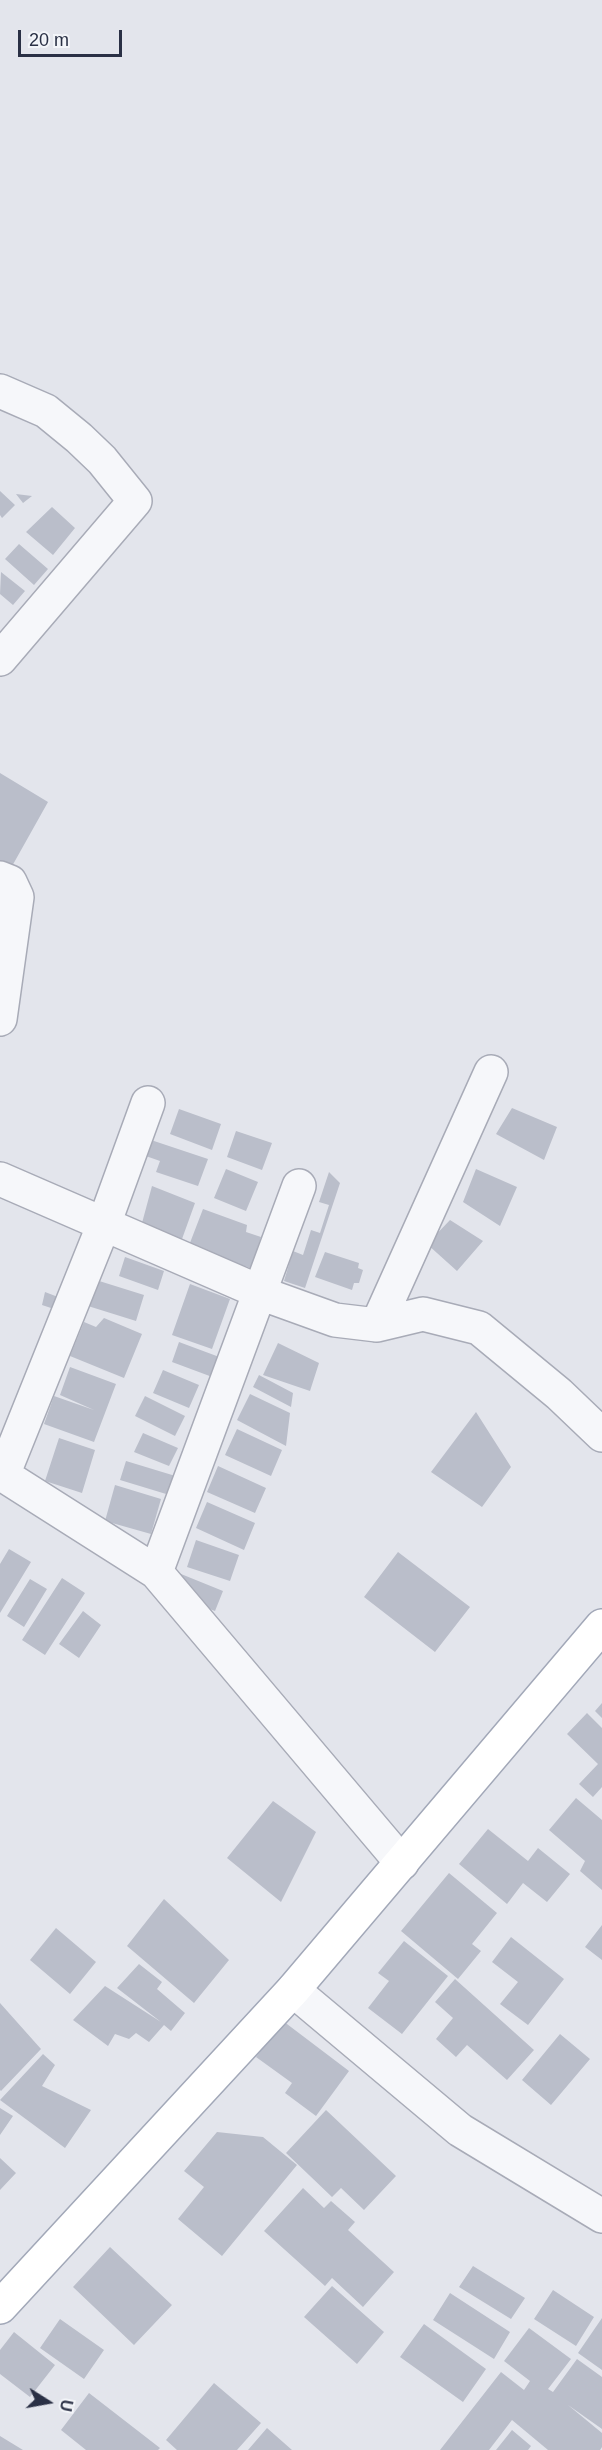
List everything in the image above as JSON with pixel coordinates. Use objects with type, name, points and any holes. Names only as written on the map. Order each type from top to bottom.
[{"type":"main road","points":[[0,2307],[293,1990],[602,1626]]},
{"type":"street","points":[[0,392],[46,411],[102,460],[135,501],[0,659]]},
{"type":"street","points":[[0,878],[10,882],[17,897],[0,1019]]},
{"type":"street","points":[[377,1325],[491,1072]]},
{"type":"street","points":[[148,1103],[104,1224],[2,1474],[156,1572],[402,1863]]},
{"type":"street","points":[[4,1186],[104,1224],[259,1291],[335,1320],[377,1325],[423,1314],[479,1328],[559,1394],[602,1435]]},
{"type":"street","points":[[156,1572],[299,1186]]},
{"type":"street","points":[[293,1990],[460,2130],[602,2216]]},
{"type":"building","points":[[0,491],[15,505],[2,518],[0,515]]},
{"type":"building","points":[[16,494],[32,496],[23,503]]},
{"type":"building","points":[[52,507],[75,528],[53,555],[26,532]]},
{"type":"building","points":[[19,544],[48,569],[34,585],[5,559]]},
{"type":"building","points":[[1,572],[25,591],[13,605],[0,594]]},
{"type":"building","points":[[0,773],[48,802],[11,868],[0,861]]},
{"type":"building","points":[[512,1108],[557,1127],[544,1160],[496,1134]]},
{"type":"building","points":[[179,1109],[221,1124],[212,1150],[170,1134]]},
{"type":"building","points":[[236,1131],[272,1143],[262,1170],[227,1157]]},
{"type":"building","points":[[148,1139],[208,1159],[198,1186],[156,1172],[160,1161],[143,1155]]},
{"type":"building","points":[[226,1169],[258,1182],[246,1211],[214,1198]]},
{"type":"building","points":[[476,1169],[517,1187],[500,1226],[463,1202]]},
{"type":"building","points":[[329,1172],[340,1183],[305,1288],[284,1281],[293,1251],[303,1255],[311,1230],[320,1233],[329,1205],[319,1202]]},
{"type":"building","points":[[152,1186],[195,1203],[182,1239],[142,1223]]},
{"type":"building","points":[[203,1209],[247,1225],[246,1232],[261,1237],[251,1268],[188,1248]]},
{"type":"building","points":[[450,1220],[483,1241],[457,1271],[427,1244]]},
{"type":"building","points":[[325,1252],[359,1263],[358,1268],[363,1270],[359,1283],[354,1283],[352,1290],[315,1277]]},
{"type":"building","points":[[125,1257],[164,1271],[158,1290],[119,1276]]},
{"type":"building","points":[[96,1280],[144,1295],[136,1321],[88,1306]]},
{"type":"building","points":[[190,1284],[230,1299],[212,1349],[172,1335]]},
{"type":"building","points":[[45,1292],[58,1297],[54,1309],[42,1305]]},
{"type":"building","points":[[104,1318],[142,1334],[124,1378],[70,1356],[84,1322],[96,1327]]},
{"type":"building","points":[[179,1342],[222,1358],[215,1378],[172,1362]]},
{"type":"building","points":[[278,1343],[319,1363],[310,1391],[263,1375]]},
{"type":"building","points":[[70,1367],[116,1384],[94,1442],[44,1424],[54,1396],[94,1410],[60,1395]]},
{"type":"building","points":[[163,1370],[199,1385],[189,1408],[153,1393]]},
{"type":"building","points":[[259,1375],[293,1393],[291,1407],[253,1387]]},
{"type":"building","points":[[250,1394],[290,1413],[286,1446],[237,1420]]},
{"type":"building","points":[[145,1396],[185,1416],[175,1436],[135,1416]]},
{"type":"building","points":[[476,1412],[511,1467],[482,1507],[431,1472]]},
{"type":"building","points":[[237,1429],[282,1450],[271,1476],[225,1455]]},
{"type":"building","points":[[143,1433],[178,1448],[169,1466],[134,1452]]},
{"type":"building","points":[[59,1438],[95,1450],[82,1493],[45,1481]]},
{"type":"building","points":[[126,1461],[182,1478],[176,1497],[120,1480]]},
{"type":"building","points":[[218,1466],[266,1488],[255,1513],[207,1492]]},
{"type":"building","points":[[115,1485],[161,1499],[151,1534],[105,1521]]},
{"type":"building","points":[[207,1502],[255,1523],[244,1550],[196,1528]]},
{"type":"building","points":[[196,1540],[239,1555],[230,1581],[187,1567]]},
{"type":"building","points":[[9,1549],[31,1562],[0,1613],[0,1564]]},
{"type":"building","points":[[398,1552],[470,1607],[435,1652],[364,1597]]},
{"type":"building","points":[[181,1574],[223,1591],[215,1611],[173,1595]]},
{"type":"building","points":[[62,1578],[85,1593],[45,1655],[22,1640]]},
{"type":"building","points":[[30,1579],[47,1589],[24,1627],[7,1616]]},
{"type":"building","points":[[83,1611],[101,1625],[79,1658],[59,1644]]},
{"type":"building","points":[[602,1703],[602,1718],[595,1711]]},
{"type":"building","points":[[587,1713],[602,1728],[602,1787],[593,1797],[579,1784],[598,1764],[567,1734]]},
{"type":"building","points":[[576,1798],[602,1820],[602,1890],[580,1871],[585,1861],[549,1830]]},
{"type":"building","points":[[273,1801],[316,1832],[281,1902],[227,1858]]},
{"type":"building","points":[[488,1829],[528,1861],[538,1848],[570,1874],[547,1902],[523,1883],[507,1904],[459,1864]]},
{"type":"building","points":[[449,1873],[497,1913],[472,1944],[481,1951],[458,1979],[401,1931]]},
{"type":"building","points":[[164,1899],[229,1960],[194,2003],[127,1946]]},
{"type":"building","points":[[602,1925],[602,1960],[585,1947]]},
{"type":"building","points":[[56,1928],[96,1962],[70,1994],[30,1960]]},
{"type":"building","points":[[511,1937],[564,1979],[528,2025],[500,2004],[518,1982],[492,1962]]},
{"type":"building","points":[[404,1941],[448,1976],[402,2034],[368,2008],[389,1981],[378,1973]]},
{"type":"building","points":[[139,1964],[162,1982],[157,1989],[185,2013],[171,2031],[164,2025],[149,2042],[136,2033],[129,2039],[115,2034],[108,2046],[73,2020],[105,1986],[161,2022],[117,1988]]},
{"type":"building","points":[[455,1979],[534,2050],[507,2080],[467,2045],[456,2057],[436,2039],[453,2018],[435,2002]]},
{"type":"building","points":[[0,2003],[41,2049],[1,2091],[0,2090]]},
{"type":"building","points":[[283,2021],[349,2071],[316,2116],[285,2093],[292,2083],[256,2057]]},
{"type":"building","points":[[560,2034],[590,2059],[551,2105],[522,2080]]},
{"type":"building","points":[[43,2054],[55,2065],[42,2086],[91,2110],[65,2148],[0,2100]]},
{"type":"building","points":[[0,2108],[13,2116],[0,2135]]},
{"type":"building","points":[[326,2110],[396,2176],[364,2210],[341,2188],[332,2197],[286,2153]]},
{"type":"building","points":[[217,2132],[263,2137],[297,2165],[222,2256],[178,2219],[204,2187],[184,2171]]},
{"type":"building","points":[[0,2158],[16,2173],[0,2190]]},
{"type":"building","points":[[303,2188],[324,2208],[331,2201],[355,2222],[348,2230],[394,2272],[363,2307],[332,2278],[325,2286],[264,2231]]},
{"type":"building","points":[[110,2247],[172,2305],[134,2345],[73,2287]]},
{"type":"building","points":[[473,2266],[525,2298],[511,2319],[459,2287]]},
{"type":"building","points":[[332,2286],[384,2332],[357,2364],[304,2317]]},
{"type":"building","points":[[553,2290],[594,2317],[576,2346],[534,2319]]},
{"type":"building","points":[[450,2293],[510,2332],[494,2359],[433,2320]]},
{"type":"building","points":[[602,2318],[602,2370],[578,2353]]},
{"type":"building","points":[[60,2319],[104,2350],[84,2379],[40,2348]]},
{"type":"building","points":[[424,2324],[486,2369],[463,2402],[400,2357]]},
{"type":"building","points":[[529,2328],[571,2359],[548,2389],[553,2392],[577,2359],[602,2377],[602,2429],[568,2405],[602,2433],[600,2450],[548,2450],[512,2420],[489,2450],[440,2450],[501,2372],[524,2390],[530,2381],[504,2361]]},
{"type":"building","points":[[14,2332],[55,2365],[30,2397],[0,2374],[0,2350]]},
{"type":"building","points":[[214,2383],[261,2423],[237,2450],[177,2450],[166,2440]]},
{"type":"building","points":[[89,2393],[160,2448],[158,2450],[86,2450],[61,2430]]},
{"type":"building","points":[[267,2428],[292,2450],[248,2450]]},
{"type":"building","points":[[512,2430],[531,2446],[528,2450],[496,2450]]},
{"type":"building","points":[[0,2436],[23,2450],[0,2450]]}]
